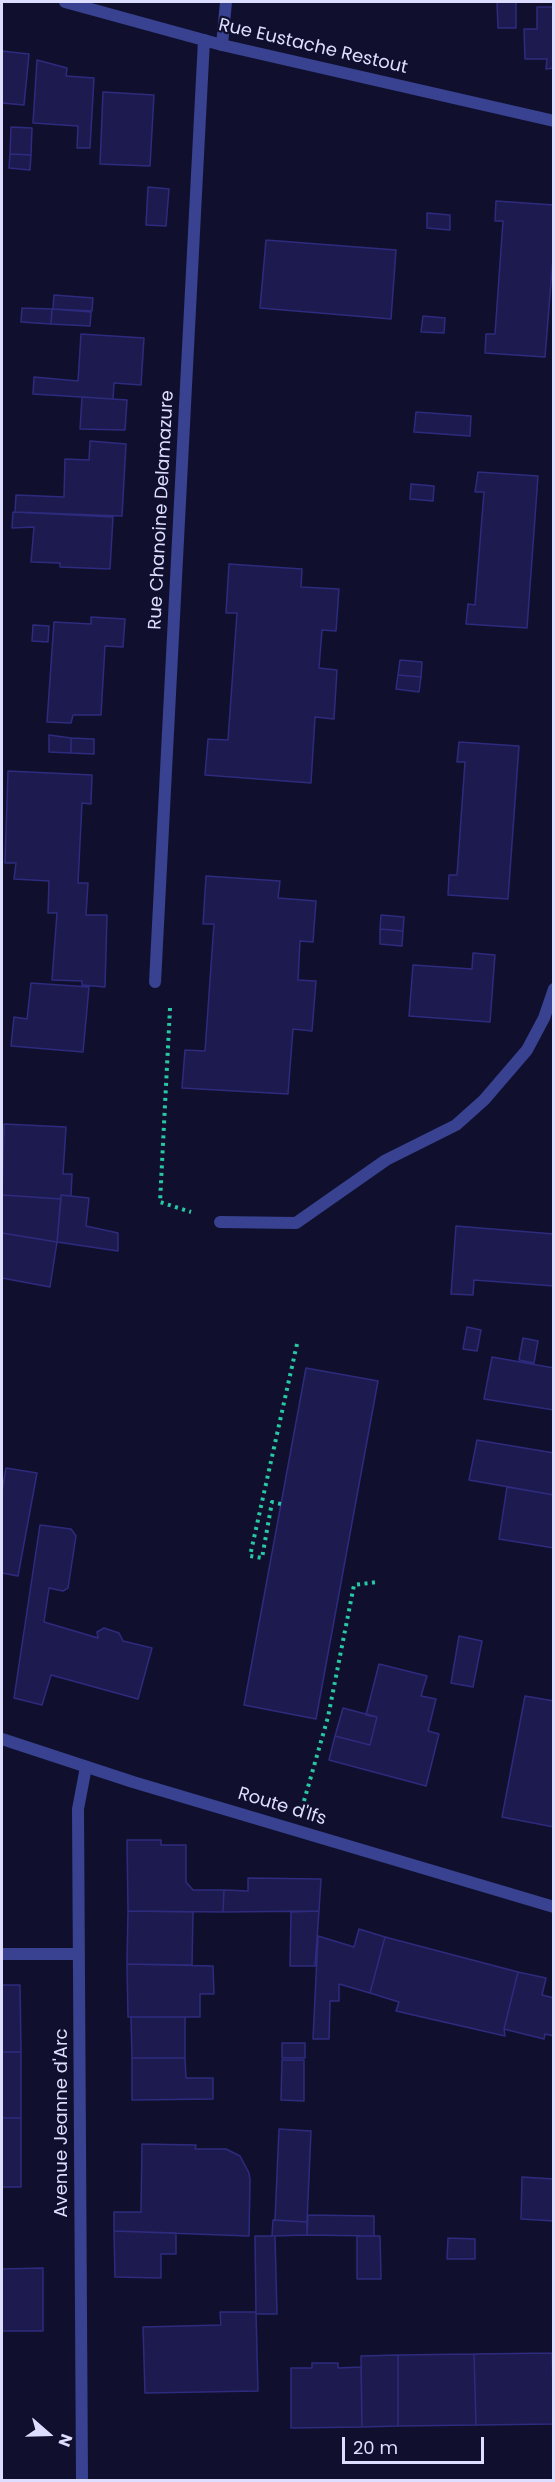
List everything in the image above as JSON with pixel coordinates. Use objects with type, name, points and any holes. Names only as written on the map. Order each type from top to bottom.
[{"type":"street","name":"Rue Eustache Restout","points":[[65,2],[222,45],[554,121]]},
{"type":"street","points":[[222,45],[226,2]]},
{"type":"street","name":"Rue Chanoine Delamazure","points":[[155,982],[204,40]]},
{"type":"street","points":[[220,1222],[296,1223],[386,1160],[456,1125],[484,1100],[527,1050],[544,1017],[554,989]]},
{"type":"street","name":"Route d'Ifs","points":[[2,1739],[86,1767],[554,1907]]},
{"type":"street","name":"Avenue Jeanne d'Arc","points":[[82,2481],[78,1809],[86,1767]]},
{"type":"street","points":[[2,1954],[78,1954]]},
{"type":"path","points":[[155,982],[171,995],[160,1202],[220,1222]]},
{"type":"path","points":[[281,1504],[272,1502],[262,1558],[250,1556],[297,1344]]},
{"type":"path","points":[[295,1830],[328,1717],[354,1585],[377,1582]]},
{"type":"building","points":[[497,2],[516,2],[516,28],[498,28]]},
{"type":"building","points":[[537,7],[554,7],[554,68],[546,69],[547,59],[525,59],[524,29],[537,29]]},
{"type":"building","points":[[2,51],[29,54],[24,105],[2,103]]},
{"type":"building","points":[[37,60],[67,68],[66,76],[94,78],[90,148],[77,148],[78,126],[33,123]]},
{"type":"building","points":[[103,92],[154,95],[150,166],[100,164]]},
{"type":"building","points":[[11,127],[32,128],[31,155],[10,154]]},
{"type":"building","points":[[10,154],[31,155],[30,170],[9,168]]},
{"type":"building","points":[[148,187],[169,189],[166,226],[146,225]]},
{"type":"building","points":[[496,201],[554,205],[554,245],[545,357],[485,353],[486,334],[495,334],[503,221],[495,221]]},
{"type":"building","points":[[427,213],[450,215],[450,230],[427,228]]},
{"type":"building","points":[[266,240],[396,250],[391,319],[260,308]]},
{"type":"building","points":[[54,295],[93,298],[92,311],[53,309]]},
{"type":"building","points":[[22,308],[52,309],[51,324],[21,322]]},
{"type":"building","points":[[52,309],[91,312],[90,326],[51,324]]},
{"type":"building","points":[[423,316],[445,318],[444,333],[421,332]]},
{"type":"building","points":[[81,334],[144,338],[141,385],[114,383],[113,399],[33,394],[34,377],[78,381]]},
{"type":"building","points":[[82,397],[127,400],[125,430],[80,429]]},
{"type":"building","points":[[416,412],[471,416],[470,436],[414,432]]},
{"type":"building","points":[[90,441],[126,444],[122,516],[15,512],[16,495],[64,497],[65,459],[89,460]]},
{"type":"building","points":[[478,472],[538,476],[527,628],[466,624],[468,604],[475,605],[484,492],[475,492]]},
{"type":"building","points":[[411,484],[434,486],[433,501],[410,499]]},
{"type":"building","points":[[13,512],[113,517],[110,569],[60,567],[60,563],[31,562],[34,527],[12,528]]},
{"type":"building","points":[[229,564],[302,569],[301,587],[339,589],[336,631],[322,630],[319,668],[337,670],[334,719],[315,717],[311,783],[205,775],[208,739],[228,740],[237,613],[226,613]]},
{"type":"building","points":[[91,617],[125,619],[123,647],[105,646],[101,715],[73,715],[71,723],[47,722],[54,622],[91,624]]},
{"type":"building","points":[[33,625],[49,626],[48,642],[32,641]]},
{"type":"building","points":[[400,660],[422,662],[421,677],[398,675]]},
{"type":"building","points":[[398,675],[421,677],[419,692],[396,689]]},
{"type":"building","points":[[49,735],[71,738],[71,753],[49,752]]},
{"type":"building","points":[[71,738],[94,739],[94,754],[71,753]]},
{"type":"building","points":[[459,742],[519,746],[508,899],[448,895],[449,875],[457,875],[465,762],[457,762]]},
{"type":"building","points":[[8,771],[92,775],[91,804],[82,803],[78,883],[88,883],[86,915],[107,915],[105,987],[82,985],[82,981],[52,980],[57,913],[48,913],[49,881],[14,879],[16,863],[5,863]]},
{"type":"building","points":[[206,876],[280,881],[278,898],[316,901],[313,942],[300,941],[298,980],[316,981],[312,1031],[293,1029],[288,1094],[182,1088],[185,1050],[205,1051],[214,924],[203,924]]},
{"type":"building","points":[[381,915],[404,917],[403,931],[380,929]]},
{"type":"building","points":[[380,929],[403,931],[402,946],[380,944]]},
{"type":"building","points":[[473,953],[495,955],[490,1022],[409,1016],[413,965],[472,969]]},
{"type":"building","points":[[31,983],[89,987],[83,1052],[11,1046],[14,1017],[27,1019]]},
{"type":"building","points":[[4,1124],[66,1127],[63,1174],[72,1174],[71,1196],[61,1195],[61,1199],[2,1195]]},
{"type":"building","points":[[2,1195],[61,1199],[57,1242],[2,1233]]},
{"type":"building","points":[[61,1195],[89,1198],[86,1226],[118,1233],[118,1251],[57,1242]]},
{"type":"building","points":[[456,1226],[554,1234],[554,1286],[474,1280],[473,1295],[451,1294]]},
{"type":"building","points":[[2,1233],[57,1242],[50,1287],[2,1278]]},
{"type":"building","points":[[467,1327],[481,1330],[477,1351],[463,1349]]},
{"type":"building","points":[[523,1338],[538,1341],[534,1363],[519,1360]]},
{"type":"building","points":[[492,1357],[554,1368],[554,1410],[484,1399]]},
{"type":"building","points":[[306,1368],[378,1381],[316,1719],[244,1705]]},
{"type":"building","points":[[477,1440],[554,1453],[554,1495],[469,1480]]},
{"type":"building","points":[[6,1468],[37,1473],[18,1576],[2,1573],[2,1492]]},
{"type":"building","points":[[507,1487],[554,1495],[554,1548],[499,1539]]},
{"type":"building","points":[[40,1525],[71,1529],[76,1536],[68,1588],[63,1591],[49,1588],[44,1622],[98,1638],[97,1632],[104,1628],[119,1633],[123,1641],[152,1648],[138,1699],[51,1675],[42,1705],[14,1698]]},
{"type":"building","points":[[459,1636],[482,1641],[473,1687],[451,1683]]},
{"type":"building","points":[[379,1664],[427,1676],[421,1696],[436,1699],[428,1731],[439,1734],[426,1786],[329,1760],[335,1736],[370,1745],[377,1717],[366,1715]]},
{"type":"building","points":[[525,1696],[554,1701],[554,1827],[502,1817]]},
{"type":"building","points":[[343,1708],[377,1717],[370,1745],[335,1736]]},
{"type":"building","points":[[127,1840],[161,1840],[161,1845],[186,1845],[186,1882],[193,1890],[224,1890],[223,1912],[128,1911]]},
{"type":"building","points":[[248,1878],[321,1879],[319,1911],[223,1912],[224,1890],[248,1891]]},
{"type":"building","points":[[128,1911],[193,1912],[192,1965],[127,1964]]},
{"type":"building","points":[[319,1911],[315,1966],[290,1966],[291,1912]]},
{"type":"building","points":[[359,1929],[385,1937],[370,1993],[339,1984],[339,2001],[330,2001],[329,2039],[313,2039],[318,1936],[354,1947]]},
{"type":"building","points":[[385,1937],[518,1972],[504,2029],[505,2036],[396,2011],[399,2002],[370,1993]]},
{"type":"building","points":[[127,1964],[213,1966],[214,1994],[200,1994],[200,2017],[128,2017]]},
{"type":"building","points":[[518,1972],[546,1978],[542,1995],[554,1998],[554,2036],[545,2034],[544,2039],[504,2029]]},
{"type":"building","points":[[2,1985],[20,1985],[21,2052],[2,2052]]},
{"type":"building","points":[[131,2017],[185,2017],[185,2058],[132,2058]]},
{"type":"building","points":[[282,2043],[305,2043],[305,2058],[282,2058]]},
{"type":"building","points":[[2,2052],[21,2052],[21,2118],[2,2118]]},
{"type":"building","points":[[132,2058],[185,2058],[186,2078],[213,2078],[213,2099],[132,2100]]},
{"type":"building","points":[[282,2060],[304,2060],[304,2101],[281,2100]]},
{"type":"building","points":[[2,2118],[21,2118],[21,2187],[2,2187]]},
{"type":"building","points":[[279,2129],[311,2131],[307,2222],[275,2220]]},
{"type":"building","points":[[142,2144],[196,2145],[195,2149],[226,2149],[240,2156],[250,2180],[249,2236],[114,2231],[114,2212],[141,2212]]},
{"type":"building","points":[[522,2177],[554,2179],[554,2221],[521,2219]]},
{"type":"building","points":[[308,2215],[374,2216],[374,2236],[307,2235]]},
{"type":"building","points":[[273,2220],[307,2222],[307,2235],[272,2236]]},
{"type":"building","points":[[114,2231],[176,2233],[176,2254],[161,2254],[161,2278],[115,2277]]},
{"type":"building","points":[[255,2236],[275,2236],[277,2314],[256,2314]]},
{"type":"building","points":[[357,2236],[380,2236],[381,2279],[357,2279]]},
{"type":"building","points":[[448,2238],[475,2239],[475,2259],[447,2259]]},
{"type":"building","points":[[43,2268],[43,2331],[2,2331],[2,2269]]},
{"type":"building","points":[[220,2312],[256,2312],[258,2391],[145,2393],[143,2327],[221,2325]]},
{"type":"building","points":[[552,2353],[554,2424],[476,2425],[474,2354]]},
{"type":"building","points":[[474,2354],[476,2425],[398,2426],[398,2355]]},
{"type":"building","points":[[398,2355],[398,2426],[362,2427],[361,2356]]},
{"type":"building","points":[[312,2363],[338,2363],[338,2368],[361,2367],[362,2427],[291,2428],[291,2368],[312,2368]]}]
